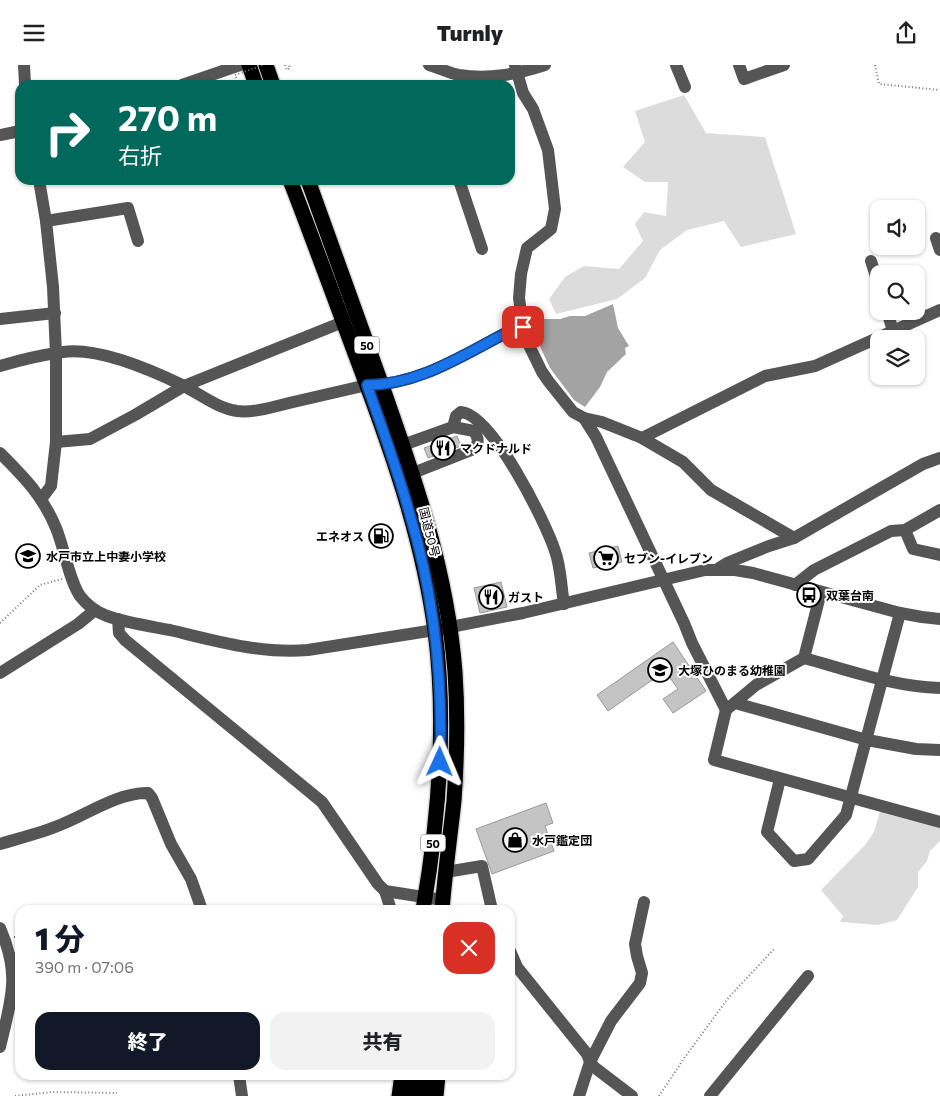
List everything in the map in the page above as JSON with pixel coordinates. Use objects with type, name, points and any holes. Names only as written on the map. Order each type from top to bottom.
[{"type":"highway","points":[[249,65],[254,80]]},
{"type":"highway","points":[[264,65],[271,80]]},
{"type":"highway","name":"国道50号","points":[[292,185],[343,322],[403,445],[425,510],[437,561],[450,627],[455,681],[457,749],[442,905]]},
{"type":"highway","name":"国道50号","points":[[310,185],[374,385],[411,516],[435,630],[439,675],[440,749],[438,803],[424,903]]},
{"type":"highway","points":[[399,1096],[401,1080]]},
{"type":"highway","points":[[410,1096],[412,1080]]},
{"type":"highway","points":[[424,1096],[426,1080]]},
{"type":"highway","points":[[436,1096],[438,1080]]},
{"type":"street","points":[[24,65],[25,80]]},
{"type":"street","points":[[429,65],[459,80],[500,76],[516,69],[545,65]]},
{"type":"street","points":[[676,65],[684,87]]},
{"type":"street","points":[[739,65],[744,79],[784,65]]},
{"type":"street","points":[[516,69],[523,93],[533,109],[548,149],[555,209],[551,229],[527,248],[518,299],[524,335],[542,373],[573,412],[584,418],[602,422],[642,438],[683,462],[710,490],[794,538]]},
{"type":"street","points":[[200,80],[237,70]]},
{"type":"street","points":[[0,135],[15,132]]},
{"type":"street","points":[[40,185],[46,221],[55,313],[56,354],[56,442],[51,486],[42,499]]},
{"type":"street","points":[[461,185],[482,249]]},
{"type":"street","points":[[46,221],[128,208],[138,241]]},
{"type":"street","points":[[871,261],[872,265]]},
{"type":"street","points":[[895,330],[940,310]]},
{"type":"street","points":[[0,319],[55,313]]},
{"type":"street","points":[[56,442],[90,439],[184,386],[343,322]]},
{"type":"street","points":[[0,366],[64,352],[107,356],[150,370],[184,386],[213,403],[238,411],[257,411],[434,370],[514,329],[523,327]]},
{"type":"street","points":[[642,438],[765,376],[815,366],[870,341]]},
{"type":"street","points":[[453,427],[456,416],[461,412],[470,415],[501,447],[524,484],[556,552],[564,604]]},
{"type":"street","points":[[584,418],[596,437],[692,643],[730,707],[867,740],[916,749],[940,749]]},
{"type":"street","points":[[403,445],[453,427],[474,431],[478,441],[478,445],[474,449],[413,473]]},
{"type":"street","points":[[0,453],[31,484],[42,499],[56,529],[78,593],[86,603],[95,610],[118,619],[252,649],[287,652],[308,650],[435,630],[564,604],[687,573],[718,569],[753,573],[900,613],[940,619]]},
{"type":"street","points":[[718,569],[727,563],[794,538],[924,463],[940,458]]},
{"type":"street","points":[[795,585],[814,570],[891,531],[905,529],[940,511]]},
{"type":"street","points":[[905,529],[913,549],[940,555]]},
{"type":"street","points":[[804,658],[821,592]]},
{"type":"street","points":[[0,673],[78,624],[95,610]]},
{"type":"street","points":[[780,779],[767,832],[794,861],[808,859],[846,815],[900,613]]},
{"type":"street","points":[[118,619],[119,633],[125,640],[322,802],[378,884],[385,891],[389,905]]},
{"type":"street","points":[[940,687],[920,687],[883,680],[804,658],[756,685],[730,707],[714,760],[940,822]]},
{"type":"street","points":[[0,844],[60,826],[113,801],[148,793],[152,798],[171,844],[191,879],[200,905]]},
{"type":"street","points":[[446,873],[482,866],[491,905]]},
{"type":"street","points":[[385,891],[424,903],[442,905]]},
{"type":"street","points":[[579,1096],[590,1062],[611,1021],[640,983],[642,973],[636,944],[644,903]]},
{"type":"street","points":[[0,928],[8,945],[12,961],[13,989],[4,1012],[0,1047]]},
{"type":"street","points":[[515,962],[588,1054],[590,1062],[594,1067],[632,1096]]},
{"type":"street","points":[[710,1096],[808,976]]},
{"type":"street","points":[[240,1080],[242,1096]]},
{"type":"path","points":[[237,70],[264,65]]},
{"type":"path","points":[[285,65],[287,70],[290,68],[289,65]]},
{"type":"path","points":[[875,65],[878,84],[940,90]]},
{"type":"path","points":[[0,623],[40,585],[72,576]]},
{"type":"path","points":[[659,1096],[685,1057],[730,997],[775,948]]},
{"type":"path","points":[[15,1096],[52,1092],[117,1093]]},
{"type":"shaded area","points":[[684,95],[706,133],[765,137],[796,234],[741,247],[724,221],[687,230],[660,250],[645,278],[617,299],[556,314],[549,299],[565,277],[584,266],[619,269],[643,241],[635,224],[644,212],[666,216],[668,182],[645,182],[623,167],[645,142],[635,111]]},
{"type":"shaded area","points":[[613,304],[618,328],[629,346],[625,348],[626,354],[607,372],[600,387],[585,407],[574,400],[550,368],[530,325],[531,316],[545,319],[560,319],[570,316],[585,316]]},
{"type":"shaded area","points":[[880,811],[940,827],[940,841],[930,851],[927,861],[918,872],[918,887],[897,920],[878,925],[840,922],[843,916],[821,890],[865,845],[874,832]]},
{"type":"building","name":"マクドナルド","points":[[457,436],[461,446],[428,458],[424,448]]},
{"type":"building","name":"セブン-イレブン","points":[[618,546],[622,562],[593,568],[589,553]]},
{"type":"building","name":"ガスト","points":[[501,582],[507,607],[480,613],[474,588]]},
{"type":"building","points":[[673,642],[706,691],[673,713],[663,699],[678,689],[665,671],[608,711],[597,695]]},
{"type":"building","name":"水戸鑑定団","points":[[546,803],[553,823],[545,826],[554,851],[492,874],[476,829]]},
{"type":"place","name":"マクドナルド","points":[[443,448]]},
{"type":"place","name":"エネオス","points":[[381,536]]},
{"type":"place","name":"水戸市立上中妻小学校","points":[[28,556]]},
{"type":"place","name":"セブン-イレブン","points":[[606,558]]},
{"type":"place","name":"双葉台南","points":[[809,595]]},
{"type":"place","name":"ガスト","points":[[491,597]]},
{"type":"place","name":"大塚ひのまる幼稚園","points":[[660,670]]},
{"type":"place","name":"水戸鑑定団","points":[[515,840]]},
{"type":"route","points":[[440,762],[439,675],[435,630],[423,566],[399,477],[367,385],[381,385],[434,370],[514,329],[523,327]]}]
